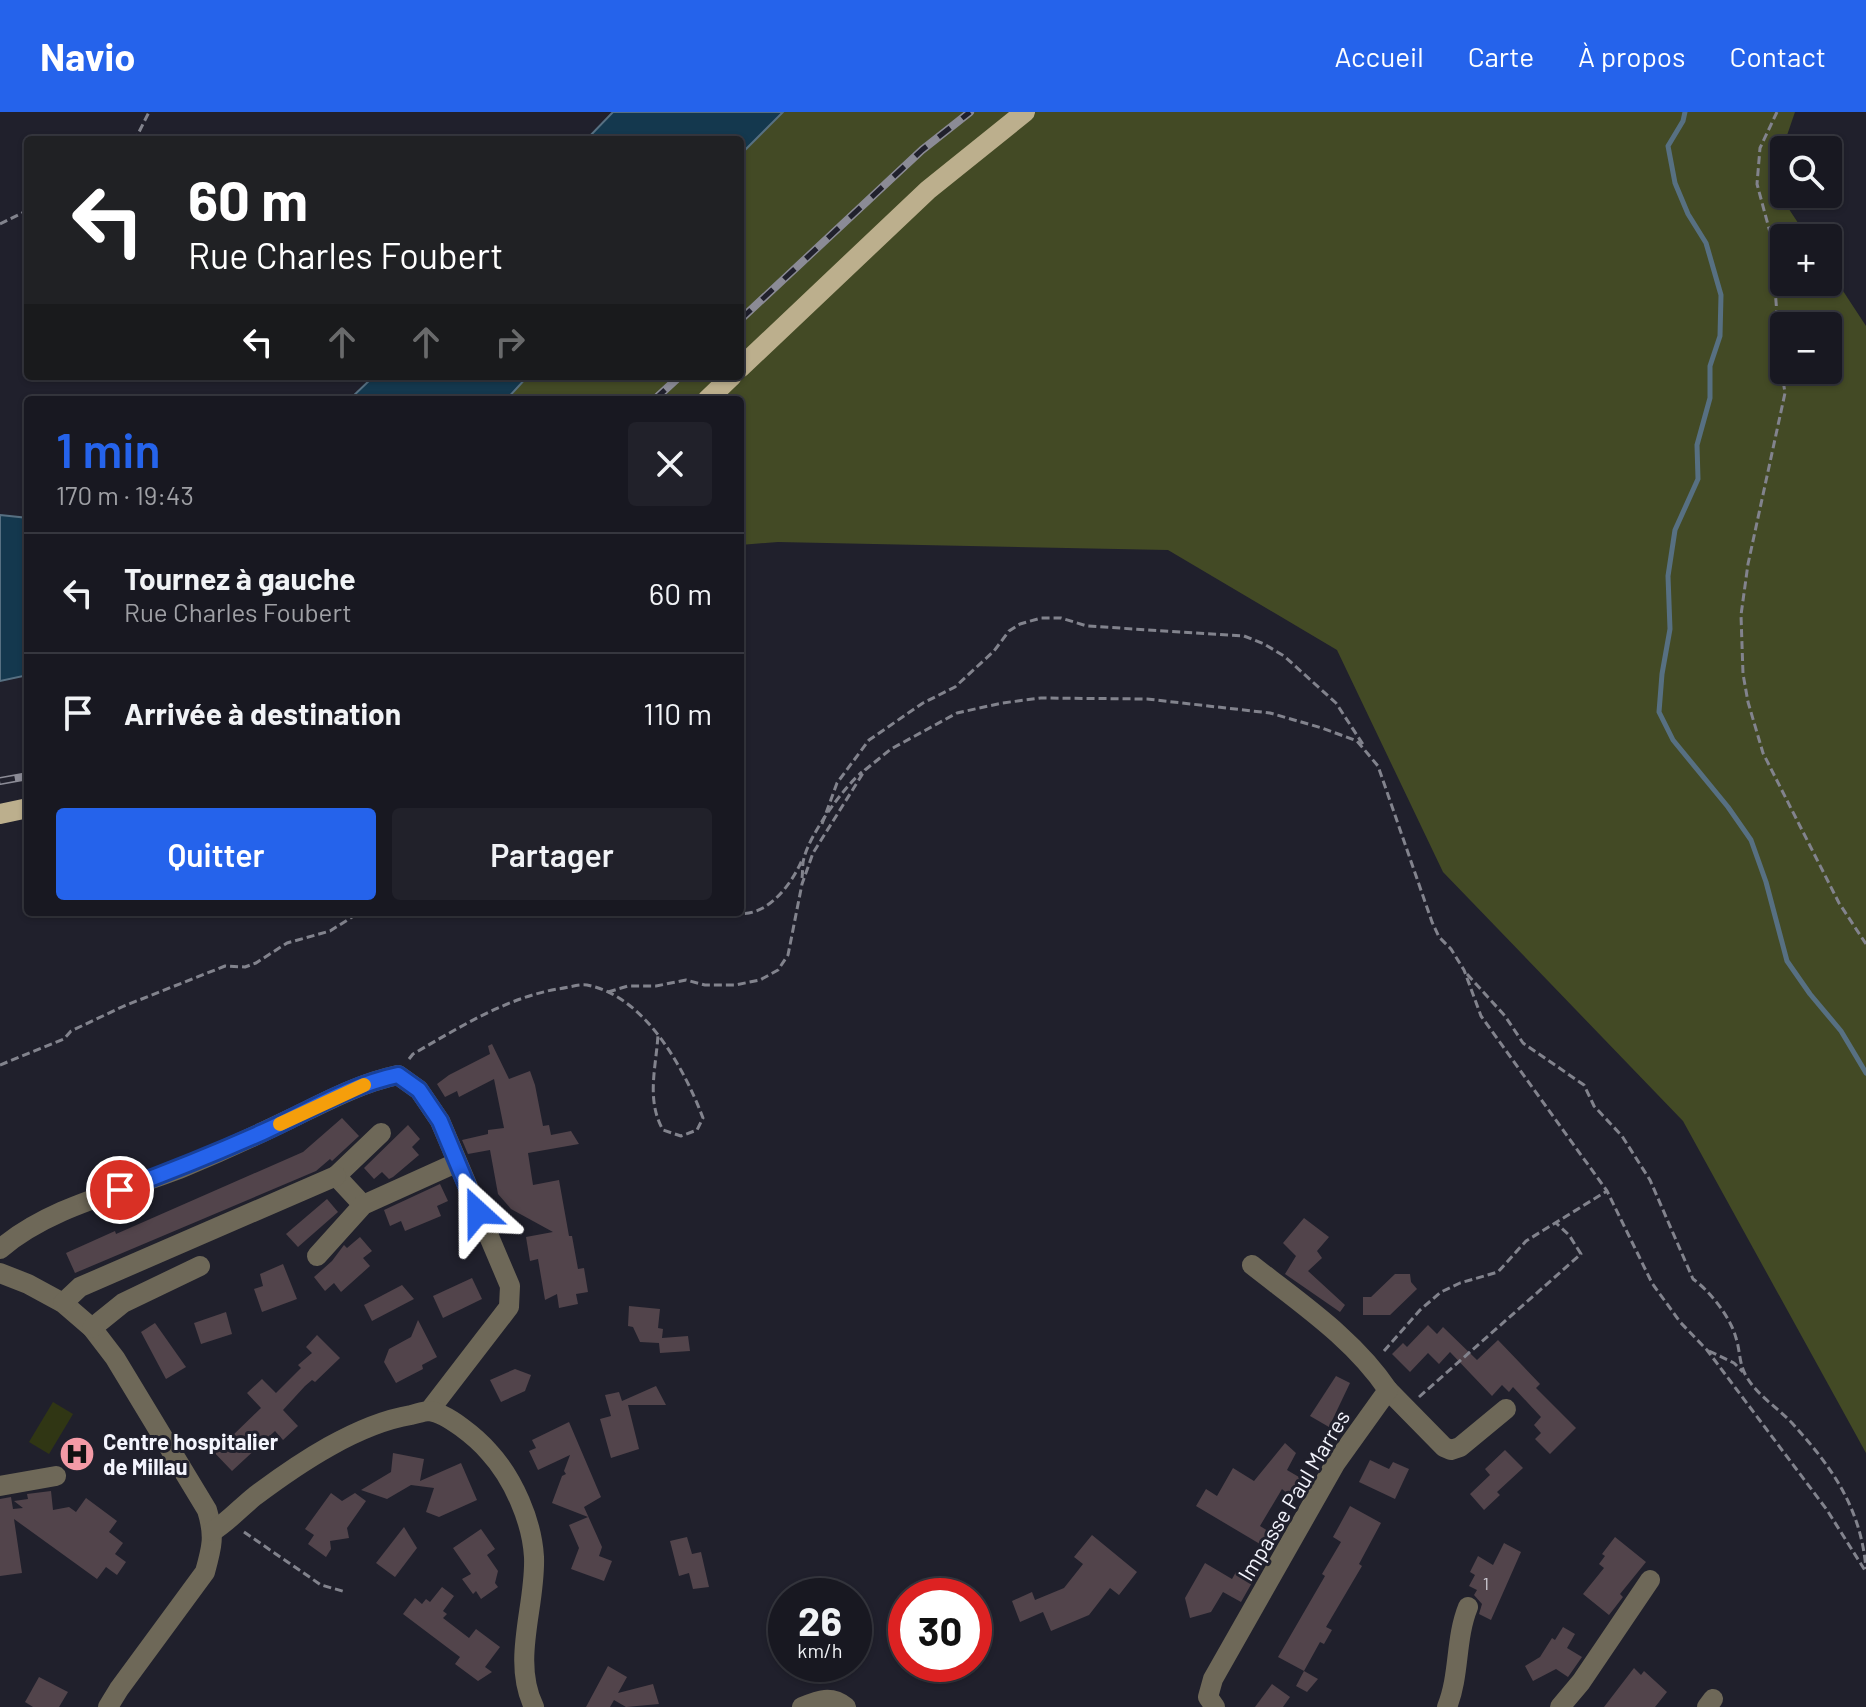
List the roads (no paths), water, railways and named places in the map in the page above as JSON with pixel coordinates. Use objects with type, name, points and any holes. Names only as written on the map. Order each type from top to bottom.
[{"type":"main road","points":[[744,364],[928,190],[1025,112]]},
{"type":"main road","points":[[711,396],[728,380]]},
{"type":"main road","points":[[0,814],[24,809]]},
{"type":"street","points":[[0,1249],[40,1221],[183,1167],[340,1095],[398,1075],[419,1090],[440,1121],[510,1286],[509,1307],[429,1411]]},
{"type":"street","points":[[63,1303],[80,1287],[336,1176],[381,1133]]},
{"type":"street","points":[[317,1256],[363,1205],[456,1163]]},
{"type":"street","points":[[336,1176],[363,1205]]},
{"type":"street","points":[[1252,1265],[1352,1346],[1372,1365],[1388,1390],[1444,1447],[1451,1450],[1460,1447],[1506,1409]]},
{"type":"street","points":[[92,1328],[123,1303],[200,1266]]},
{"type":"street","points":[[0,1273],[63,1303],[92,1328],[115,1358],[207,1510],[221,1526]]},
{"type":"street","name":"Impasse Paul Marres","points":[[1215,1707],[1208,1697],[1213,1679],[1335,1464],[1388,1390]]},
{"type":"street","points":[[108,1707],[205,1572],[221,1526],[254,1497],[304,1463],[367,1427],[429,1411],[458,1425],[500,1464],[528,1524],[534,1556],[524,1649],[527,1693],[534,1707]]},
{"type":"street","points":[[0,1486],[56,1476]]},
{"type":"street","points":[[1560,1707],[1581,1682],[1650,1580]]},
{"type":"street","points":[[1447,1707],[1453,1693],[1459,1628],[1468,1607]]},
{"type":"street","points":[[802,1707],[823,1699],[837,1700],[846,1707]]},
{"type":"water","points":[[613,112],[783,112],[744,151],[744,136],[590,136]]},
{"type":"water","points":[[370,380],[524,380],[510,396],[353,396]]},
{"type":"water","points":[[0,515],[24,518],[24,676],[0,681]]},
{"type":"waterway","points":[[1685,112],[1668,146],[1675,183],[1688,214],[1706,243],[1721,295],[1720,336],[1710,366],[1710,398],[1697,445],[1698,479],[1675,530],[1668,576],[1670,629],[1659,712],[1673,740],[1751,840],[1766,882],[1787,961],[1841,1031],[1866,1073]]},
{"type":"railway","points":[[744,316],[922,150],[970,112]]},
{"type":"railway","points":[[658,396],[676,380]]},
{"type":"railway","points":[[0,781],[24,777]]},
{"type":"place","name":"Centre hospitalier de Millau","points":[[77,1454]]}]
